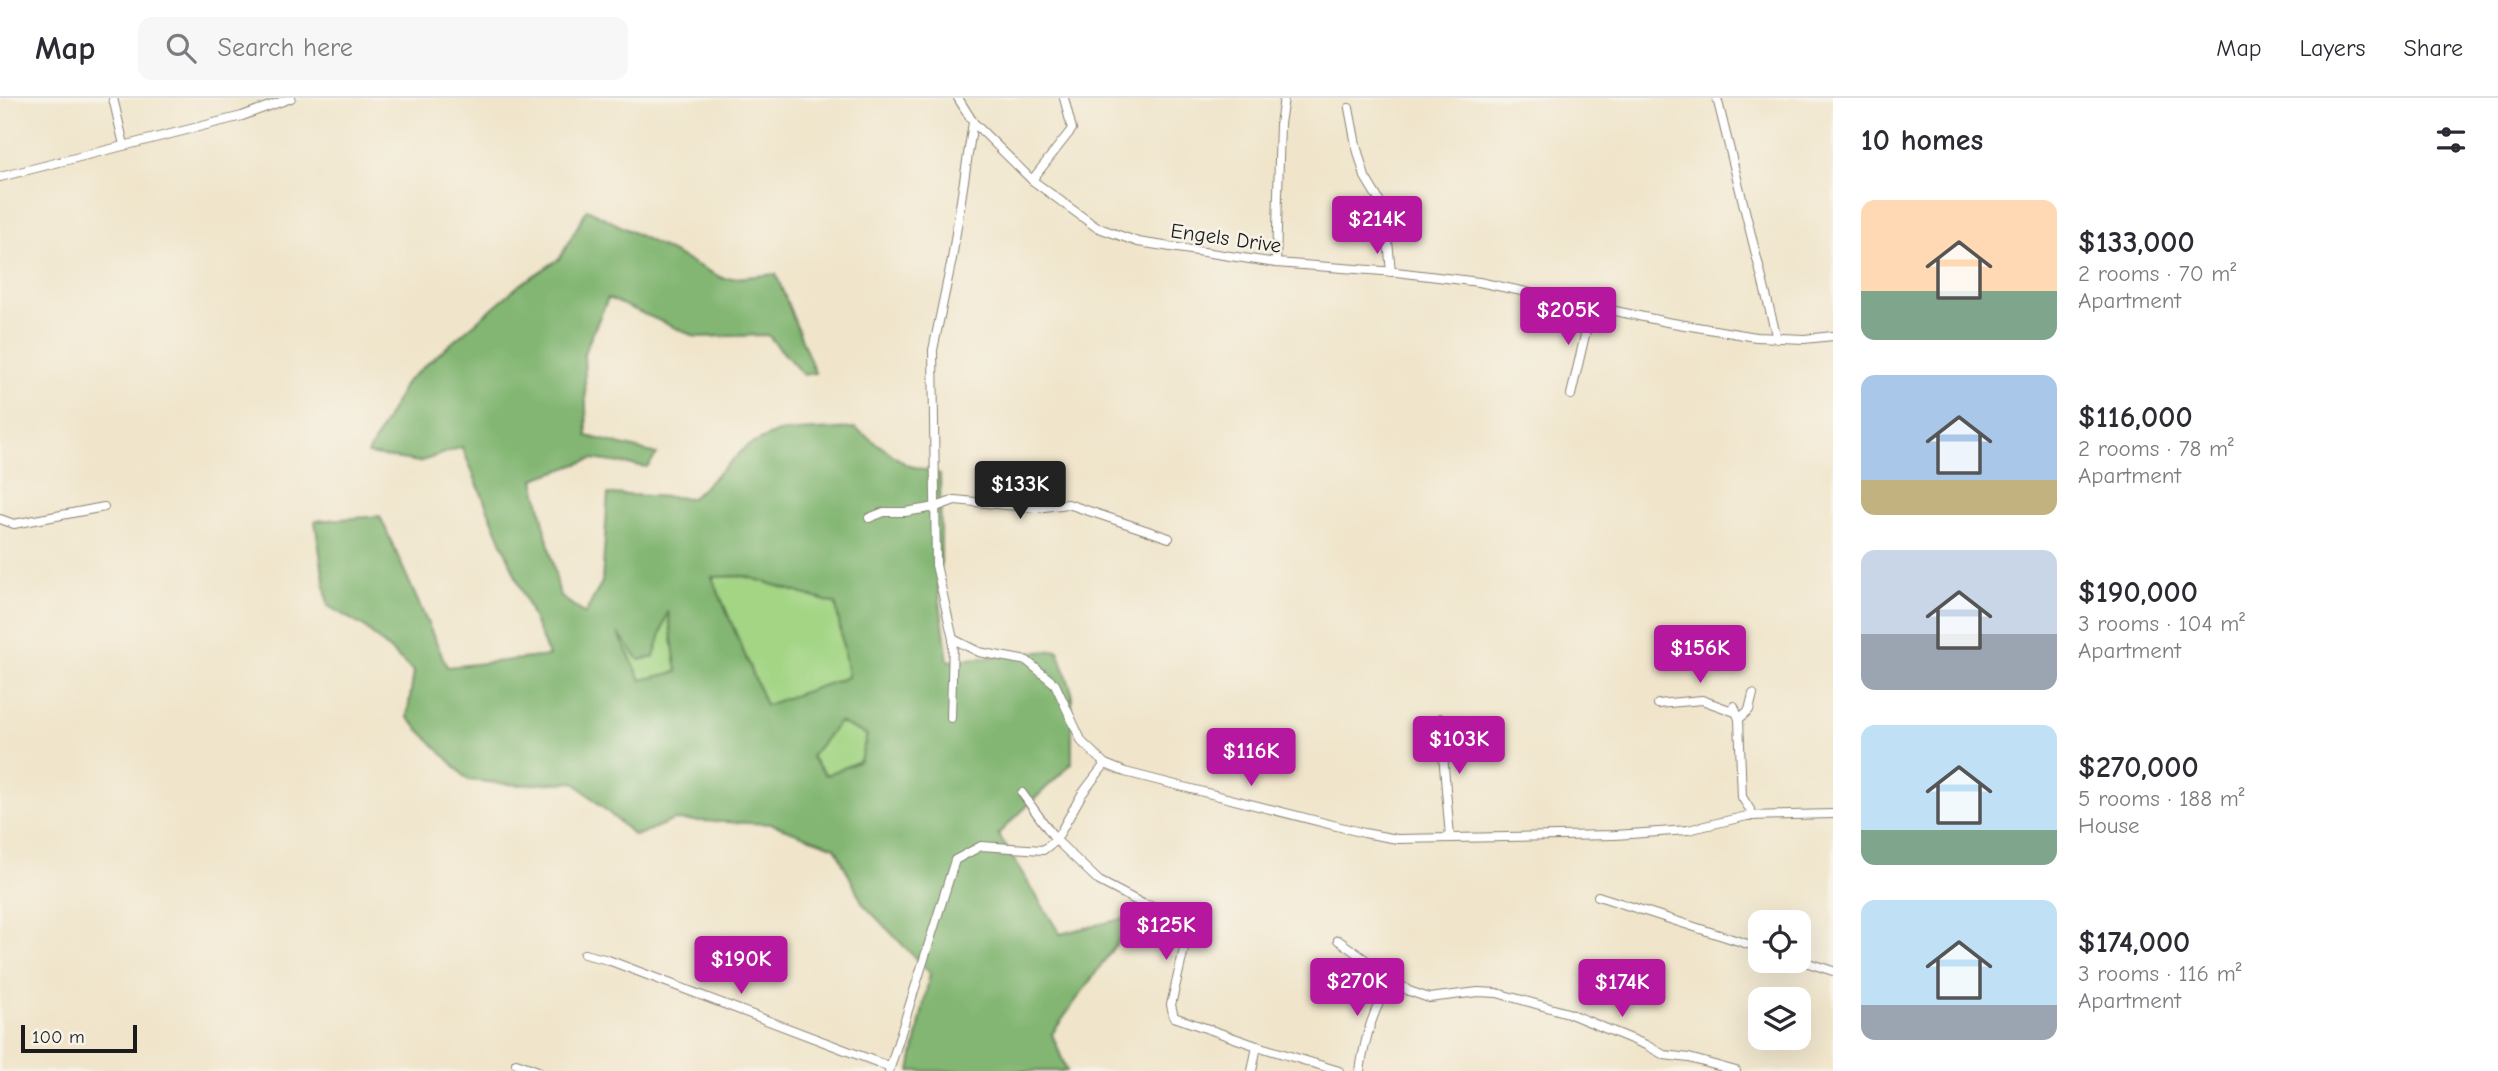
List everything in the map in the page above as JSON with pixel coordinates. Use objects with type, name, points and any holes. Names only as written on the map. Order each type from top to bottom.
[{"type":"street","points":[[113,98],[124,145]]},
{"type":"street","points":[[0,177],[242,116],[291,98]]},
{"type":"street","name":"Engels Drive","points":[[958,98],[973,122],[1032,180],[1096,227],[1138,243],[1276,263],[1479,282],[1667,322],[1777,339],[1833,336]]},
{"type":"street","points":[[1032,180],[1072,129],[1064,98]]},
{"type":"street","points":[[1276,263],[1280,124],[1284,98]]},
{"type":"street","points":[[1717,98],[1777,339]]},
{"type":"street","points":[[1349,108],[1365,177],[1385,210],[1391,272]]},
{"type":"street","points":[[951,718],[953,639],[936,565],[933,350],[952,258],[973,122]]},
{"type":"street","points":[[1571,395],[1592,305]]},
{"type":"street","points":[[869,518],[884,513],[936,507],[955,500],[1036,508],[1068,504],[1169,538]]},
{"type":"street","points":[[0,519],[14,524],[104,507]]},
{"type":"street","points":[[953,639],[979,652],[1027,661],[1055,684],[1082,742],[1105,764],[1125,772],[1364,833],[1397,839],[1615,835],[1688,830],[1754,816],[1833,814]]},
{"type":"street","points":[[1658,704],[1702,700],[1736,712],[1749,710],[1753,694]]},
{"type":"street","points":[[1736,712],[1742,797],[1754,816]]},
{"type":"street","points":[[1440,718],[1450,836]]},
{"type":"street","points":[[584,954],[608,960],[890,1069],[955,860],[981,846],[1043,850],[1056,840],[1082,794],[1105,764]]},
{"type":"street","points":[[1022,793],[1056,840],[1099,881],[1143,904],[1189,915],[1190,923],[1171,1005],[1174,1017],[1339,1071]]},
{"type":"street","points":[[1598,897],[1748,944]]},
{"type":"street","points":[[1338,940],[1409,991],[1429,998],[1478,992],[1497,993],[1568,1013],[1664,1055],[1689,1058],[1737,1071]]},
{"type":"street","points":[[1811,964],[1833,971]]},
{"type":"street","points":[[1360,1071],[1366,1034],[1392,980]]},
{"type":"street","points":[[1252,1071],[1257,1046]]},
{"type":"street","points":[[516,1063],[538,1071]]},
{"type":"green space","points":[[587,209],[724,279],[776,274],[815,373],[803,375],[768,335],[696,337],[608,298],[584,353],[587,436],[657,454],[647,467],[592,459],[534,479],[560,596],[585,614],[602,582],[608,494],[692,498],[747,446],[778,432],[855,428],[907,465],[940,474],[941,561],[938,587],[948,661],[1058,650],[1072,692],[1072,763],[998,834],[1060,934],[1137,915],[1052,1034],[1067,1071],[910,1071],[930,973],[863,904],[835,847],[772,824],[674,820],[635,836],[574,782],[518,785],[468,780],[407,717],[414,672],[364,627],[328,606],[315,521],[380,516],[447,667],[549,656],[462,447],[419,462],[368,454],[406,382],[518,286],[560,258]],"holes":[[[745,576],[836,604],[848,677],[766,705],[712,577]],[[668,611],[677,672],[641,680],[618,633],[639,660],[654,657]],[[839,722],[867,735],[860,761],[826,775],[811,757]]]},
{"type":"green space","points":[[745,576],[836,604],[849,677],[766,706],[712,577]]},
{"type":"green space","points":[[668,609],[677,672],[641,680],[615,629]]},
{"type":"green space","points":[[839,722],[867,734],[860,761],[826,775],[811,757]]}]
